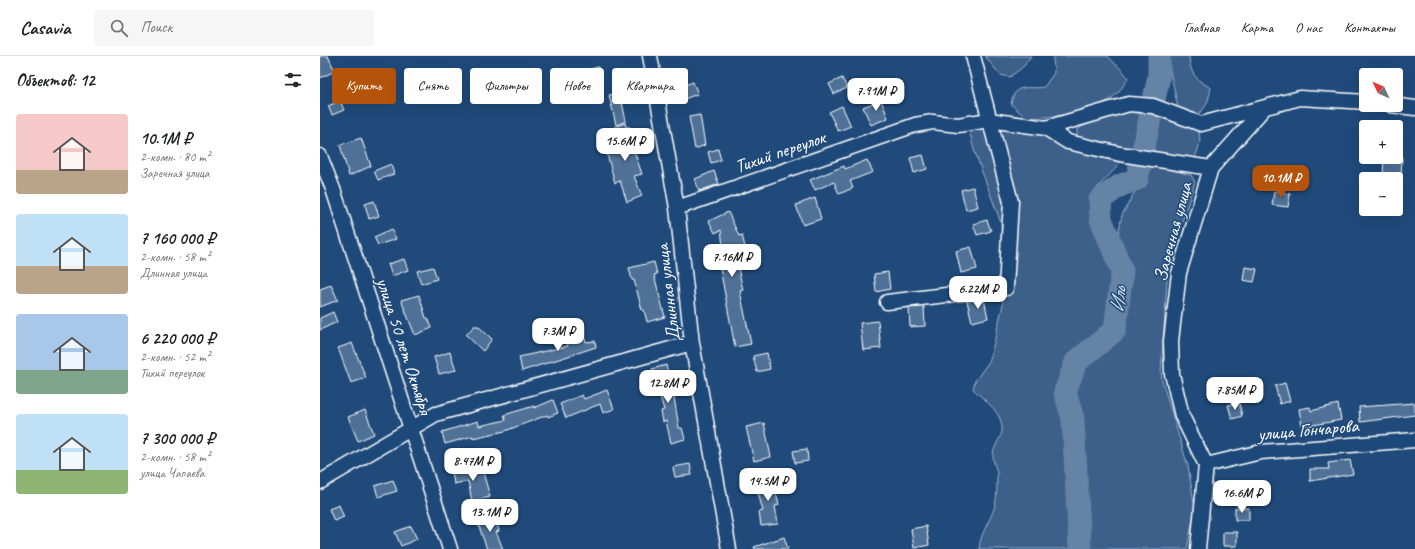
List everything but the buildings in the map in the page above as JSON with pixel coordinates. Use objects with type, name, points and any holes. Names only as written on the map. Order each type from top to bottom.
[{"type":"street","name":"Длинная улица","points":[[650,56],[677,208],[692,342],[729,549]]},
{"type":"street","points":[[887,302],[1006,288],[1011,202],[973,56]]},
{"type":"street","points":[[1046,128],[1130,104],[1153,106],[1201,124],[1300,98],[1359,102]]},
{"type":"street","points":[[1403,106],[1415,108]]},
{"type":"street","name":"Заречная улица","points":[[1206,465],[1182,416],[1172,374],[1171,340],[1179,273],[1211,168],[1266,107]]},
{"type":"street","name":"Тихий переулок","points":[[677,208],[915,125],[933,122],[958,125],[989,120],[1046,128]]},
{"type":"street","points":[[1046,128],[1068,142],[1120,154],[1211,168]]},
{"type":"street","name":"улица 50 лет Октября","points":[[320,156],[333,189],[450,549]]},
{"type":"street","points":[[320,482],[436,414],[692,342]]},
{"type":"street","name":"улица Гончарова","points":[[1206,465],[1261,452],[1415,440]]},
{"type":"street","points":[[1198,549],[1206,465]]},
{"type":"shaded area","points":[[985,56],[1031,56],[1024,66],[1010,77],[1000,75]]},
{"type":"shaded area","points":[[1053,56],[1108,56],[1128,78],[1121,89],[1112,98],[1094,107],[1083,111],[1057,116],[1034,118],[1025,117],[1011,104],[1013,97],[1019,89],[1044,87],[1054,73]]},
{"type":"shaded area","points":[[1167,56],[1189,56],[1192,72],[1201,82],[1211,88],[1208,101],[1204,108],[1194,116],[1178,108]]},
{"type":"shaded area","points":[[1119,111],[1167,116],[1198,129],[1200,137],[1194,160],[1112,147],[1077,137],[1077,129]]},
{"type":"shaded area","points":[[972,126],[1040,131],[1120,161],[1116,168],[1098,187],[1097,235],[1117,240],[1122,215],[1150,164],[1191,175],[1195,182],[1168,265],[1161,372],[1162,381],[1188,466],[1195,508],[1187,549],[979,549],[982,536],[995,506],[997,475],[993,454],[1002,431],[1002,424],[1000,418],[992,407],[973,389],[975,381],[990,360],[1003,304],[1001,223],[974,150],[970,134]]},
{"type":"waterway","name":"Иль","points":[[1080,549],[1073,419],[1065,392],[1076,362],[1115,330],[1122,271],[1101,219],[1100,200],[1119,186],[1137,179],[1159,76],[1159,56]]}]
